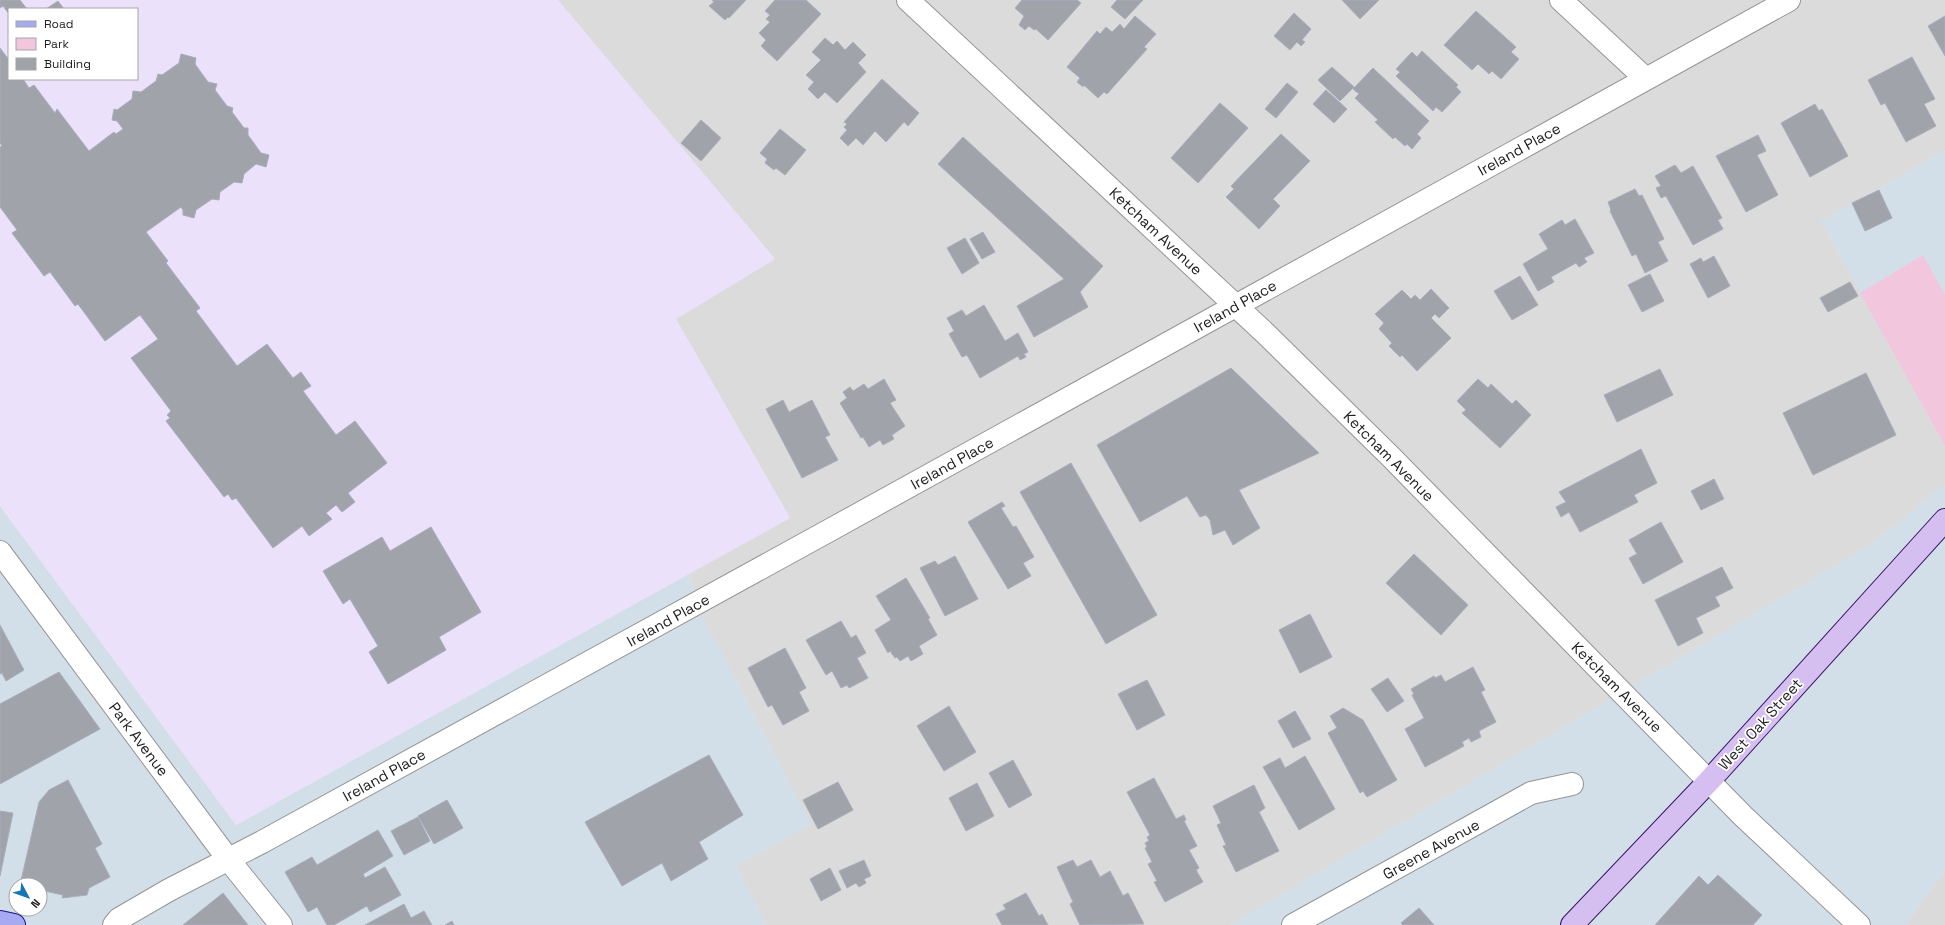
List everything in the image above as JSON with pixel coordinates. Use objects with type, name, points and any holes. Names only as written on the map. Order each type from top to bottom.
[{"type":"main road","name":"West Oak Street","points":[[1572,925],[1709,781],[1945,520]]},
{"type":"main road","points":[[0,922],[14,925]]},
{"type":"street","name":"Ketcham Avenue","points":[[908,0],[1236,306],[1391,457],[1752,824],[1859,925]]},
{"type":"street","points":[[1561,0],[1646,79]]},
{"type":"street","name":"Ireland Place","points":[[114,925],[125,916],[228,859],[262,842],[693,606],[1789,0]]},
{"type":"street","name":"Park Avenue","points":[[0,552],[228,859],[281,925]]},
{"type":"street","name":"Greene Avenue","points":[[1293,925],[1322,919],[1531,793],[1572,784]]},
{"type":"shaded area","points":[[0,0],[558,0],[775,259],[676,319],[790,518],[236,825],[0,506]]},
{"type":"shaded area","points":[[558,0],[1945,0],[1945,151],[1821,221],[1945,446],[1945,484],[1870,545],[1230,925],[766,925],[736,866],[811,824],[704,619],[688,574],[790,518],[676,319],[775,259]]},
{"type":"shaded area","points":[[1945,151],[1945,446],[1821,221]]},
{"type":"shaded area","points":[[1945,484],[1945,871],[1906,925],[1230,925],[1870,545]]},
{"type":"shaded area","points":[[0,506],[236,825],[688,574],[704,619],[811,824],[736,866],[766,925],[0,925]]},
{"type":"shaded area","points":[[1945,871],[1945,925],[1906,925]]},
{"type":"green space","points":[[1923,255],[1945,295],[1945,446],[1860,293]]},
{"type":"building","points":[[0,0],[20,0],[26,8],[8,8],[8,13],[3,6],[0,8]]},
{"type":"building","points":[[712,0],[746,0],[729,18],[728,17],[725,20],[709,6],[714,2]]},
{"type":"building","points":[[775,0],[806,0],[821,14],[777,61],[761,46],[766,40],[759,33],[770,22],[766,19],[770,15],[765,11]]},
{"type":"building","points":[[1022,0],[1077,0],[1081,3],[1048,40],[1036,29],[1034,30],[1029,26],[1025,30],[1019,25],[1024,16],[1015,8]]},
{"type":"building","points":[[1117,0],[1143,0],[1125,19],[1111,7]]},
{"type":"building","points":[[1342,0],[1379,0],[1360,19]]},
{"type":"building","points":[[58,1],[63,8],[48,8]]},
{"type":"building","points":[[1476,11],[1516,47],[1511,52],[1519,59],[1501,79],[1492,71],[1489,74],[1478,64],[1472,70],[1444,45]]},
{"type":"building","points":[[1294,13],[1311,29],[1302,40],[1305,42],[1301,46],[1297,42],[1290,50],[1274,36]]},
{"type":"building","points":[[1135,16],[1156,34],[1144,47],[1147,49],[1107,94],[1104,92],[1098,98],[1084,85],[1083,87],[1077,82],[1080,78],[1067,67],[1097,31],[1100,34],[1106,27],[1112,32],[1120,24],[1124,29]]},
{"type":"building","points":[[1945,16],[1945,56],[1928,26]]},
{"type":"building","points":[[825,38],[833,45],[837,41],[845,50],[853,42],[866,55],[858,63],[866,72],[837,103],[825,92],[818,99],[808,89],[814,82],[806,75],[821,60],[812,52]]},
{"type":"building","points":[[0,48],[8,59],[8,80],[24,80],[29,88],[34,85],[55,113],[57,109],[89,151],[114,132],[116,134],[123,129],[117,121],[112,120],[114,109],[117,110],[132,99],[133,91],[141,92],[156,81],[158,74],[162,75],[179,63],[181,54],[196,58],[195,64],[208,82],[217,84],[215,90],[227,106],[233,108],[232,112],[244,128],[248,128],[248,135],[261,153],[269,155],[266,167],[256,164],[244,174],[242,183],[234,182],[220,192],[219,200],[212,199],[196,210],[194,218],[183,215],[183,210],[181,207],[146,232],[168,261],[166,263],[200,308],[196,311],[237,366],[267,344],[293,378],[301,372],[311,386],[303,391],[336,435],[355,421],[387,463],[348,493],[355,502],[342,512],[336,505],[326,513],[332,519],[309,536],[302,526],[273,548],[236,498],[232,500],[228,494],[224,497],[166,421],[170,418],[167,415],[171,411],[131,358],[158,339],[140,315],[105,341],[78,304],[75,306],[50,272],[44,276],[12,233],[17,230],[0,207],[0,147],[2,146],[0,143]]},
{"type":"building","points":[[1422,51],[1458,85],[1456,87],[1461,92],[1442,112],[1436,107],[1433,111],[1396,76],[1400,72],[1396,69],[1412,52],[1417,57]]},
{"type":"building","points":[[1912,57],[1935,99],[1924,104],[1936,126],[1906,142],[1885,103],[1881,105],[1868,80]]},
{"type":"building","points":[[1332,67],[1354,87],[1340,101],[1318,80]]},
{"type":"building","points":[[1373,68],[1429,121],[1417,134],[1421,138],[1412,149],[1407,144],[1405,146],[1395,137],[1393,139],[1375,122],[1378,120],[1355,98],[1359,94],[1353,89]]},
{"type":"building","points":[[882,79],[919,113],[908,126],[904,122],[886,142],[875,131],[863,145],[856,138],[848,146],[840,138],[847,130],[844,127],[847,124],[844,122]]},
{"type":"building","points":[[1287,83],[1298,92],[1276,118],[1265,109]]},
{"type":"building","points":[[1326,90],[1347,109],[1334,123],[1313,104]]},
{"type":"building","points":[[1220,103],[1248,128],[1198,183],[1171,158]]},
{"type":"building","points":[[1815,104],[1819,111],[1822,109],[1848,156],[1810,177],[1781,123]]},
{"type":"building","points":[[701,120],[721,138],[701,161],[681,143]]},
{"type":"building","points":[[780,129],[806,150],[785,175],[776,168],[774,170],[765,163],[767,159],[760,153]]},
{"type":"building","points":[[1281,134],[1310,161],[1273,199],[1280,206],[1259,229],[1226,197],[1234,189],[1231,186]]},
{"type":"building","points":[[1758,135],[1766,151],[1757,155],[1778,195],[1746,212],[1716,156]]},
{"type":"building","points":[[963,137],[1103,266],[1080,292],[1088,307],[1034,337],[1017,306],[1064,279],[938,164]]},
{"type":"building","points":[[1675,165],[1681,173],[1693,166],[1722,218],[1718,220],[1723,229],[1693,245],[1666,196],[1661,198],[1656,188],[1661,186],[1655,176]]},
{"type":"building","points":[[1635,189],[1639,196],[1642,195],[1664,239],[1658,242],[1668,261],[1645,273],[1636,254],[1632,256],[1610,211],[1608,202]]},
{"type":"building","points":[[1879,190],[1892,218],[1865,231],[1852,203]]},
{"type":"building","points":[[1575,219],[1594,253],[1584,258],[1587,262],[1579,267],[1576,263],[1551,277],[1554,282],[1538,291],[1523,264],[1548,249],[1539,234],[1562,220],[1565,225]]},
{"type":"building","points":[[983,232],[995,252],[982,259],[970,239]]},
{"type":"building","points":[[965,238],[979,263],[962,274],[947,248]]},
{"type":"building","points":[[1714,256],[1730,286],[1708,298],[1690,264],[1701,258],[1703,262]]},
{"type":"building","points":[[1650,274],[1664,301],[1642,312],[1628,285]]},
{"type":"building","points":[[1520,276],[1538,305],[1512,320],[1494,291]]},
{"type":"building","points":[[1850,282],[1858,296],[1828,312],[1820,298]]},
{"type":"building","points":[[1431,289],[1449,308],[1439,318],[1435,314],[1431,318],[1451,338],[1417,371],[1402,355],[1400,357],[1389,346],[1392,343],[1379,329],[1384,323],[1375,314],[1402,290],[1411,299],[1415,295],[1420,300]]},
{"type":"building","points":[[984,305],[1005,341],[1018,333],[1028,352],[1024,354],[1026,357],[1020,360],[1018,356],[980,378],[967,355],[962,357],[949,334],[954,331],[947,318],[962,310],[966,316]]},
{"type":"building","points":[[1231,368],[1319,453],[1239,490],[1260,528],[1233,545],[1225,530],[1213,535],[1210,520],[1206,515],[1200,517],[1187,496],[1140,522],[1097,445]]},
{"type":"building","points":[[1660,369],[1673,395],[1617,422],[1604,395]]},
{"type":"building","points":[[1866,373],[1896,435],[1813,475],[1783,413]]},
{"type":"building","points":[[884,379],[896,400],[890,403],[905,426],[892,435],[894,439],[883,445],[880,440],[869,447],[863,437],[861,438],[840,403],[847,398],[843,392],[850,387],[853,391],[864,384],[868,389]]},
{"type":"building","points":[[1478,379],[1488,388],[1491,384],[1512,404],[1516,400],[1531,415],[1500,448],[1462,413],[1466,410],[1457,401]]},
{"type":"building","points":[[783,400],[789,412],[812,400],[830,435],[825,437],[838,460],[802,478],[766,409]]},
{"type":"building","points":[[1641,449],[1657,483],[1634,495],[1638,502],[1580,532],[1569,512],[1561,517],[1556,507],[1566,502],[1559,492]]},
{"type":"building","points":[[1071,463],[1157,615],[1106,644],[1020,492]]},
{"type":"building","points":[[1714,479],[1724,499],[1701,510],[1691,491]]},
{"type":"building","points":[[1002,502],[1005,506],[1001,508],[1013,527],[1016,526],[1034,557],[1023,563],[1031,576],[1008,589],[968,522]]},
{"type":"building","points":[[1661,522],[1683,562],[1643,584],[1629,558],[1637,554],[1629,540]]},
{"type":"building","points":[[431,527],[481,612],[439,637],[446,650],[388,684],[369,652],[378,646],[350,599],[343,604],[323,571],[382,537],[390,551]]},
{"type":"building","points":[[1414,554],[1468,605],[1441,635],[1386,583]]},
{"type":"building","points":[[955,556],[978,599],[945,616],[920,568],[935,561],[938,565]]},
{"type":"building","points":[[1722,567],[1733,588],[1715,597],[1720,606],[1696,618],[1703,633],[1678,646],[1655,600]]},
{"type":"building","points":[[906,578],[930,618],[928,619],[937,635],[919,646],[923,654],[911,661],[908,656],[900,661],[897,657],[895,658],[890,651],[888,653],[875,630],[891,620],[876,596]]},
{"type":"building","points":[[1310,614],[1332,657],[1300,673],[1279,630]]},
{"type":"building","points":[[841,621],[851,638],[856,635],[866,653],[857,658],[868,678],[849,688],[847,685],[841,688],[832,671],[826,675],[806,640]]},
{"type":"building","points":[[0,625],[24,670],[6,681],[2,673],[0,674]]},
{"type":"building","points":[[785,648],[806,688],[799,692],[809,711],[783,725],[772,705],[768,707],[748,668]]},
{"type":"building","points":[[1473,667],[1485,690],[1481,692],[1496,722],[1479,731],[1481,737],[1471,742],[1469,738],[1462,742],[1464,746],[1425,767],[1405,729],[1424,718],[1412,695],[1414,694],[1411,689],[1434,676],[1435,678],[1441,675],[1445,682]]},
{"type":"building","points":[[59,672],[100,729],[0,784],[0,704]]},
{"type":"building","points":[[1388,678],[1404,701],[1387,712],[1371,689]]},
{"type":"building","points":[[1147,680],[1165,715],[1137,730],[1118,694]]},
{"type":"building","points":[[949,706],[976,752],[944,771],[917,726]]},
{"type":"building","points":[[1343,708],[1363,720],[1397,780],[1367,797],[1363,791],[1360,793],[1328,733],[1337,728],[1330,716]]},
{"type":"building","points":[[1295,711],[1311,739],[1293,748],[1278,721]]},
{"type":"building","points":[[709,755],[743,815],[699,842],[708,859],[671,881],[662,863],[622,886],[585,822]]},
{"type":"building","points":[[1305,756],[1335,809],[1299,830],[1263,767],[1280,758],[1285,768]]},
{"type":"building","points":[[1013,760],[1032,795],[1009,808],[989,773]]},
{"type":"building","points":[[1154,778],[1176,819],[1184,815],[1186,820],[1184,821],[1197,846],[1189,850],[1199,868],[1196,870],[1203,882],[1165,902],[1154,882],[1157,881],[1148,864],[1152,862],[1145,848],[1147,847],[1145,843],[1149,841],[1147,837],[1150,835],[1127,792]]},
{"type":"building","points":[[68,780],[102,844],[95,848],[110,877],[89,888],[87,895],[62,898],[63,895],[48,892],[48,877],[22,877],[39,802],[49,790]]},
{"type":"building","points":[[838,782],[853,810],[818,829],[803,800]]},
{"type":"building","points":[[977,783],[994,816],[966,831],[949,798]]},
{"type":"building","points":[[1254,785],[1265,808],[1259,812],[1279,851],[1236,872],[1223,846],[1226,845],[1217,825],[1221,823],[1213,806]]},
{"type":"building","points":[[447,800],[463,828],[434,844],[418,816]]},
{"type":"building","points":[[0,811],[13,813],[0,876]]},
{"type":"building","points":[[418,817],[430,841],[404,855],[391,831]]},
{"type":"building","points":[[378,830],[393,856],[363,874],[365,878],[385,867],[401,895],[370,912],[367,906],[334,925],[327,925],[317,907],[308,912],[285,872],[312,857],[317,865]]},
{"type":"building","points":[[864,860],[871,876],[864,879],[866,883],[859,887],[856,883],[847,888],[839,871]]},
{"type":"building","points":[[1073,860],[1077,867],[1091,860],[1100,877],[1110,871],[1123,896],[1128,893],[1144,924],[1080,925],[1070,904],[1073,902],[1057,867]]},
{"type":"building","points":[[830,868],[841,890],[821,901],[810,879]]},
{"type":"building","points":[[1718,875],[1762,915],[1753,925],[1655,925],[1699,876],[1708,885]]},
{"type":"building","points":[[223,893],[248,925],[183,925]]},
{"type":"building","points":[[1026,893],[1039,916],[1042,914],[1048,925],[1002,925],[996,914],[1006,909],[1003,905]]},
{"type":"building","points":[[404,904],[411,918],[424,911],[432,925],[365,925]]},
{"type":"building","points":[[1419,908],[1434,925],[1403,925],[1401,923]]},
{"type":"building","points":[[452,921],[454,925],[445,925]]}]
